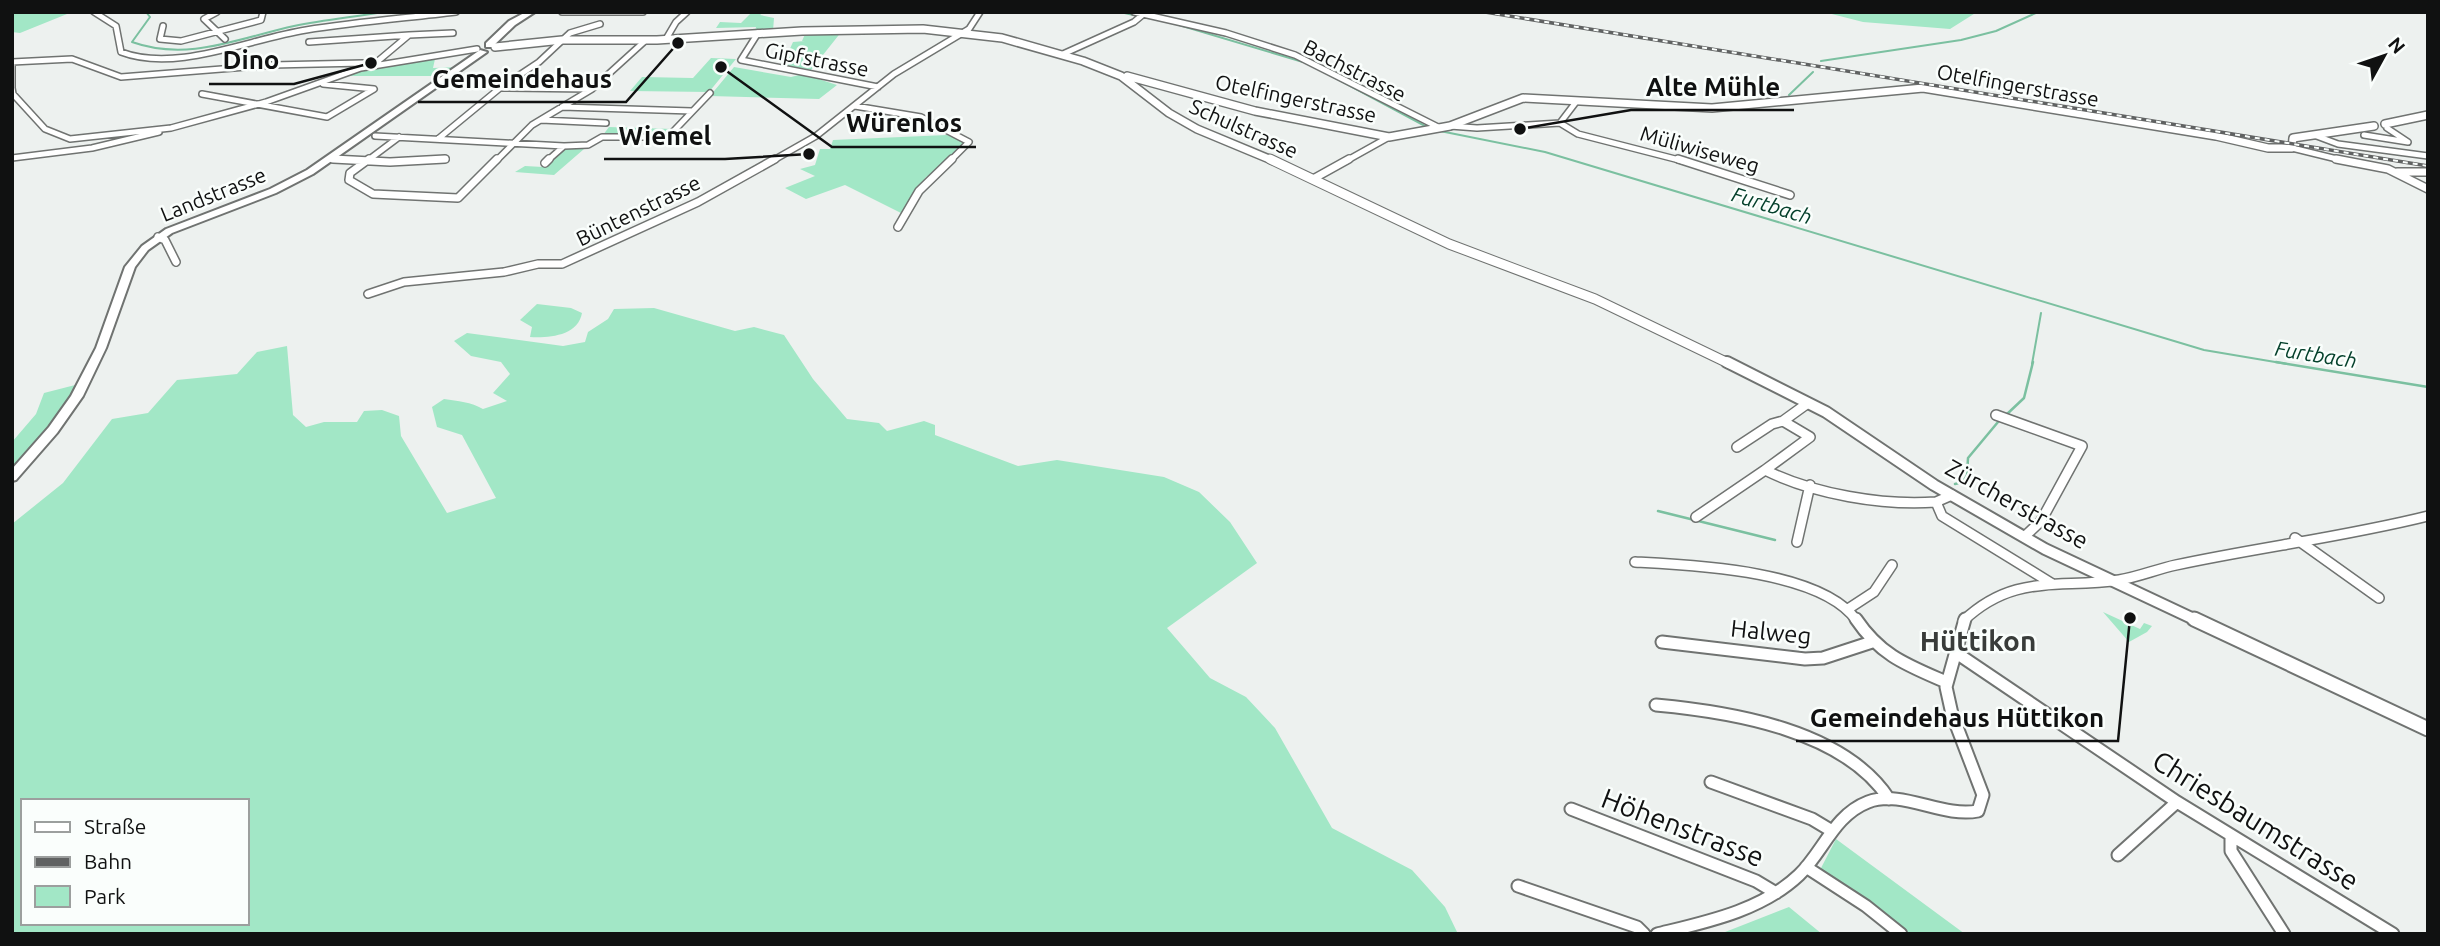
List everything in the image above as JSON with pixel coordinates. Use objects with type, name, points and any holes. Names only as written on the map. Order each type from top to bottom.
[{"type":"main road","name":"Landstrasse","points":[[12,477],[53,430],[77,396],[101,348],[130,267],[145,248],[158,237],[273,191],[331,159],[486,48],[512,23],[532,12]]},
{"type":"street","points":[[94,12],[117,26],[121,52],[131,57],[162,61],[306,30],[456,12]]},
{"type":"street","points":[[217,12],[204,19],[225,39]]},
{"type":"street","points":[[163,26],[160,39],[167,42],[261,20],[263,12]]},
{"type":"street","points":[[562,12],[582,15],[643,12]]},
{"type":"street","points":[[666,39],[676,22],[687,12]]},
{"type":"street","name":"Büntenstrasse","points":[[368,294],[385,286],[415,280],[571,262],[721,189],[820,134],[921,56],[963,32],[977,20],[980,12]]},
{"type":"street","name":"Bachstrasse","points":[[1133,12],[1298,57],[1436,129]]},
{"type":"street","points":[[1063,54],[1144,15]]},
{"type":"street","points":[[438,139],[500,88],[539,62],[562,40],[582,27],[600,24]]},
{"type":"street","name":"Schulstrasse","points":[[486,48],[562,40],[646,40],[904,28],[963,32],[1023,43],[1063,54],[1121,76],[1180,121],[1313,178],[1443,242],[1595,299]]},
{"type":"street","points":[[309,42],[453,33]]},
{"type":"street","name":"Gipfstrasse","points":[[758,33],[741,60],[841,82],[878,87]]},
{"type":"street","points":[[12,158],[103,146],[258,104],[380,62],[409,35]]},
{"type":"street","points":[[399,137],[348,178],[369,193],[458,198],[513,142],[539,120],[592,89],[646,40]]},
{"type":"street","points":[[171,128],[60,139],[43,127],[13,94],[12,62],[72,59],[109,75],[121,77],[268,65],[349,65],[486,48]]},
{"type":"street","name":"Otelfingerstrasse","points":[[1121,76],[1255,111],[1389,137],[1450,125],[1516,99],[1712,108],[1923,88],[2216,136],[2267,148],[2291,148]]},
{"type":"street","points":[[202,94],[327,117],[374,89],[318,83]]},
{"type":"street","points":[[500,88],[592,89]]},
{"type":"street","points":[[375,136],[565,146],[588,145],[602,136],[663,138],[676,129],[710,93]]},
{"type":"street","points":[[1560,124],[1576,102]]},
{"type":"street","points":[[855,106],[921,117],[969,142],[919,191],[898,227]]},
{"type":"street","points":[[560,107],[692,111]]},
{"type":"street","points":[[2386,126],[2428,115]]},
{"type":"street","points":[[539,120],[606,123]]},
{"type":"street","points":[[2364,135],[2408,142],[2386,126],[2370,122],[2374,126],[2293,138],[2291,148],[2395,172],[2428,172]]},
{"type":"street","name":"Müliwiseweg","points":[[1450,125],[1477,128],[1560,124],[1578,134],[1678,159],[1790,195]]},
{"type":"street","points":[[2315,135],[2338,144],[2428,156]]},
{"type":"street","points":[[1313,178],[1389,137]]},
{"type":"street","points":[[545,163],[565,146]]},
{"type":"street","points":[[331,159],[365,162],[446,159]]},
{"type":"street","points":[[2395,172],[2428,189]]},
{"type":"street","points":[[158,237],[165,240],[176,262]]},
{"type":"street","name":"Zürcherstrasse","points":[[1595,299],[1662,329],[1808,403],[1952,495],[2024,537],[2112,582],[2428,729]]},
{"type":"street","points":[[1737,447],[1773,424],[1783,421],[1808,403]]},
{"type":"street","points":[[1996,415],[2082,446],[2041,521],[2024,537]]},
{"type":"street","points":[[1696,517],[1810,437],[1783,421]]},
{"type":"street","points":[[1765,470],[1810,485],[1884,502],[1936,502],[1952,495]]},
{"type":"street","points":[[1797,542],[1810,485]]},
{"type":"street","points":[[1936,502],[1942,516],[2051,583]]},
{"type":"street","points":[[1657,934],[1719,918],[1776,893],[1806,867],[1842,817],[1871,801],[1889,799],[1954,814],[1969,813],[1982,806],[1983,795],[1952,714],[1947,682],[1964,621],[1983,602],[2026,586],[2112,582],[2175,565],[2428,516]]},
{"type":"street","points":[[2299,540],[2379,598]]},
{"type":"street","points":[[1635,562],[1684,564],[1763,577],[1829,598],[1848,609],[1872,642],[1903,663],[1947,682]]},
{"type":"street","points":[[1848,609],[1859,605],[1884,580],[1892,565]]},
{"type":"street","name":"Halweg","points":[[1662,642],[1805,659],[1823,658],[1872,642]]},
{"type":"street","name":"Chriesbaumstrasse","points":[[1955,652],[2030,700],[2177,803],[2393,934]]},
{"type":"street","points":[[1656,705],[1736,713],[1794,731],[1863,769],[1889,799]]},
{"type":"street","points":[[1711,782],[1812,820],[1832,831]]},
{"type":"street","points":[[2118,855],[2177,803]]},
{"type":"street","name":"Höhenstrasse","points":[[1571,809],[1756,881],[1776,893]]},
{"type":"street","points":[[2231,835],[2231,851],[2284,934]]},
{"type":"street","points":[[1806,867],[1866,906],[1901,934]]},
{"type":"street","points":[[1518,886],[1637,927],[1644,934]]},
{"type":"green space","points":[[12,12],[72,12],[20,33],[12,32]]},
{"type":"green space","points":[[752,12],[764,12],[760,15],[774,18],[773,31],[755,32],[756,27],[716,28],[720,22],[741,23]]},
{"type":"green space","points":[[1824,12],[1977,12],[1950,29],[1863,22]]},
{"type":"green space","points":[[842,31],[811,70],[784,65],[791,55],[788,53],[793,42],[805,41],[802,41],[806,32]]},
{"type":"green space","points":[[711,58],[736,59],[709,92],[630,91],[642,77],[693,78]]},
{"type":"green space","points":[[435,59],[433,68],[460,67],[446,76],[342,76],[393,64]]},
{"type":"green space","points":[[734,67],[791,77],[803,74],[837,85],[819,99],[710,96]]},
{"type":"green space","points":[[609,127],[673,129],[666,136],[603,135]]},
{"type":"green space","points":[[947,135],[963,141],[964,147],[942,168],[926,177],[901,213],[845,185],[806,199],[785,188],[815,176],[800,169],[815,165],[820,149],[830,149],[833,140]]},
{"type":"green space","points":[[565,148],[584,149],[554,175],[515,172],[525,166],[543,167]]},
{"type":"green space","points":[[537,304],[571,308],[582,313],[575,327],[569,331],[554,336],[530,337],[532,327],[520,320]]},
{"type":"green space","points":[[654,308],[735,331],[754,327],[784,335],[813,379],[847,419],[879,423],[887,431],[924,421],[935,425],[935,435],[1018,466],[1057,460],[1164,477],[1199,492],[1230,522],[1257,563],[1167,628],[1210,678],[1246,697],[1275,728],[1332,828],[1412,870],[1445,907],[1458,934],[12,934],[12,524],[63,483],[112,419],[148,413],[177,380],[237,374],[257,352],[287,346],[293,415],[306,427],[324,422],[357,422],[364,411],[382,410],[399,416],[401,436],[447,513],[496,498],[462,435],[437,427],[432,407],[444,399],[469,403],[483,409],[507,401],[493,393],[510,374],[501,362],[471,356],[454,341],[467,333],[563,346],[585,342],[588,332],[608,319],[614,309]]},
{"type":"green space","points":[[79,384],[62,411],[12,473],[12,442],[36,414],[44,393]]},
{"type":"green space","points":[[2103,612],[2140,629],[2144,623],[2152,626],[2129,642]]},
{"type":"green space","points":[[1836,839],[1965,934],[1905,934],[1820,870]]},
{"type":"green space","points":[[1789,907],[1822,934],[1720,934]]},
{"type":"waterway","name":"Furtbach","points":[[146,12],[150,17],[132,42],[173,50],[213,46],[294,26],[384,12]]},
{"type":"waterway","name":"Furtbach","points":[[1120,12],[1138,16]]},
{"type":"waterway","points":[[1821,61],[1961,40],[1996,31],[2038,12]]},
{"type":"waterway","name":"Furtbach","points":[[1179,25],[1303,62]]},
{"type":"waterway","points":[[1789,95],[1813,72]]},
{"type":"waterway","name":"Furtbach","points":[[1328,74],[1427,127]]},
{"type":"waterway","name":"Furtbach","points":[[1440,131],[1545,152],[2204,350],[2287,364]]},
{"type":"waterway","points":[[2032,364],[2041,313]]},
{"type":"waterway","points":[[2006,415],[2024,398],[2033,362]]},
{"type":"waterway","name":"Furtbach","points":[[2276,362],[2428,387]]},
{"type":"waterway","points":[[1955,484],[1963,482],[1967,475],[1968,458],[1998,422]]},
{"type":"waterway","points":[[1658,511],[1775,540]]},
{"type":"railway","points":[[1485,12],[2428,166]]},
{"type":"place","name":"Gemeindehaus","points":[[678,43]]},
{"type":"place","name":"Dino","points":[[371,63]]},
{"type":"place","name":"Würenlos","points":[[721,67]]},
{"type":"place","name":"Alte Mühle","points":[[1520,129]]},
{"type":"place","name":"Wiemel","points":[[809,154]]},
{"type":"place","name":"Gemeindehaus Hüttikon","points":[[2130,618]]},
{"type":"district","name":"Hüttikon","points":[[1978,640]]}]
